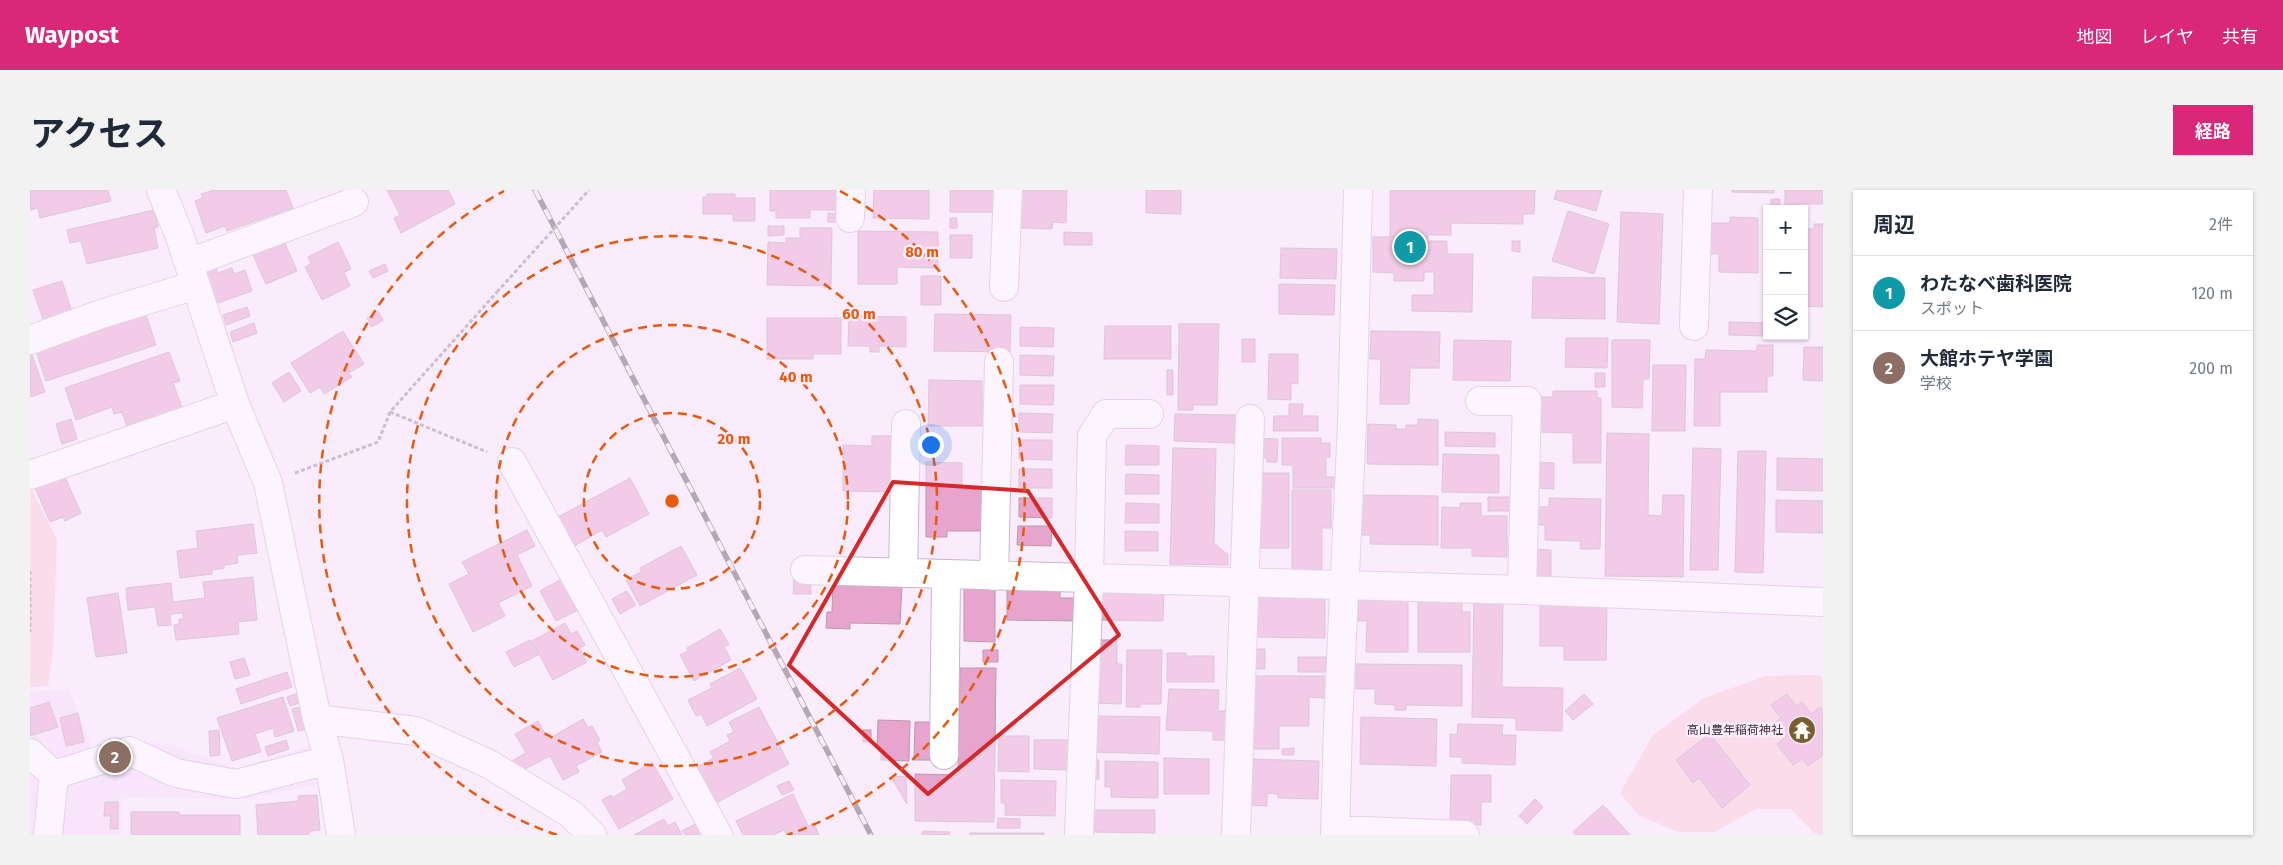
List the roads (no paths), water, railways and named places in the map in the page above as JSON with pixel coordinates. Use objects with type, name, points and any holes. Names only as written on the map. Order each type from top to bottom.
[{"type":"street","points":[[161,190],[192,274],[234,404],[268,483],[317,719],[329,760],[341,835]]},
{"type":"street","points":[[850,218],[851,190]]},
{"type":"street","points":[[1004,287],[1008,190]]},
{"type":"street","points":[[1358,190],[1345,586],[1338,724],[1336,832],[1465,835]]},
{"type":"street","points":[[1694,326],[1698,190]]},
{"type":"street","points":[[30,340],[101,314],[354,202]]},
{"type":"street","points":[[994,576],[999,362]]},
{"type":"street","points":[[1480,401],[1527,401],[1522,590]]},
{"type":"street","points":[[30,475],[234,404]]},
{"type":"street","points":[[1079,835],[1090,578],[1092,436],[1106,414],[1149,414]]},
{"type":"street","points":[[1236,835],[1243,582],[1250,419]]},
{"type":"street","points":[[903,573],[906,424]]},
{"type":"street","points":[[512,462],[718,835]]},
{"type":"street","points":[[805,570],[1522,590],[1823,602]]},
{"type":"street","points":[[944,755],[946,575]]},
{"type":"street","points":[[317,719],[416,731],[489,764],[571,814],[592,835]]},
{"type":"street","points":[[54,775],[129,751],[176,773],[236,784],[329,760]]},
{"type":"street","points":[[30,753],[54,775]]},
{"type":"street","points":[[48,835],[54,775]]},
{"type":"railway","points":[[535,190],[871,835]]},
{"type":"place","name":"わたなべ歯科医院","points":[[1410,247]]},
{"type":"place","name":"高山豊年稲荷神社","points":[[1802,730]]},
{"type":"place","name":"大館ホテヤ学園","points":[[115,757]]}]
